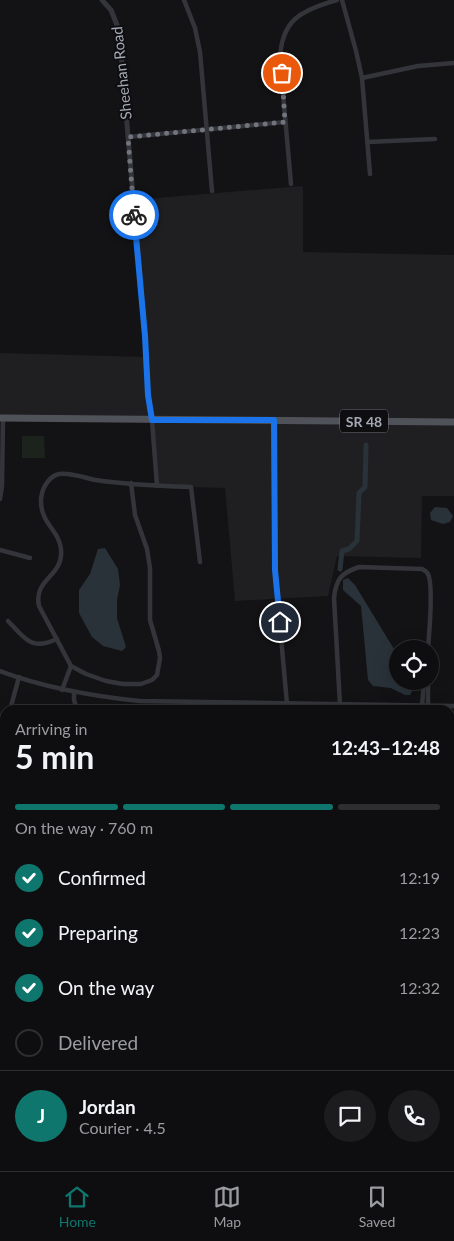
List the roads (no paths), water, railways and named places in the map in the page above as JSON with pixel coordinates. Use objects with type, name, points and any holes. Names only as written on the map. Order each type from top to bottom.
[{"type":"main road","name":"SR 48","points":[[2,418],[454,422]]},
{"type":"street","name":"Sheehan Road","points":[[102,0],[111,10],[119,30],[145,336],[148,395],[152,420]]},
{"type":"street","points":[[184,0],[198,40],[212,191]]},
{"type":"street","points":[[291,184],[280,60],[281,44],[293,20],[302,12],[336,0]]},
{"type":"street","points":[[342,0],[362,78],[370,174]]},
{"type":"street","points":[[362,78],[418,66],[454,63]]},
{"type":"street","points":[[128,137],[285,122]]},
{"type":"street","points":[[367,142],[435,140]]},
{"type":"street","points":[[0,500],[2,486],[2,418]]},
{"type":"street","points":[[152,420],[157,486]]},
{"type":"street","points":[[274,420],[275,570],[287,704]]},
{"type":"street","points":[[131,483],[134,515],[149,558],[150,620],[160,658],[157,675],[152,680],[141,684],[123,684],[106,682],[71,666],[39,606],[37,598],[43,584],[57,569],[61,560],[59,540],[45,521],[42,512],[42,493],[45,485],[51,478],[58,474],[157,486],[191,487],[200,562]]},
{"type":"street","points":[[0,550],[30,558]]},
{"type":"street","points":[[246,705],[340,705],[334,598],[335,584],[351,570],[360,567],[422,569],[428,573],[430,580],[428,640]]},
{"type":"street","points":[[8,621],[30,642],[38,645],[57,639]]},
{"type":"street","points":[[62,690],[71,666]]},
{"type":"street","points":[[0,670],[62,690],[171,705]]},
{"type":"street","points":[[11,705],[19,677]]},
{"type":"street","points":[[422,705],[423,690]]},
{"type":"street","points":[[428,690],[428,705]]},
{"type":"street","points":[[74,692],[76,705]]},
{"type":"waterway","points":[[340,569],[342,551],[349,549],[357,541],[359,493],[365,487],[366,445]]}]
